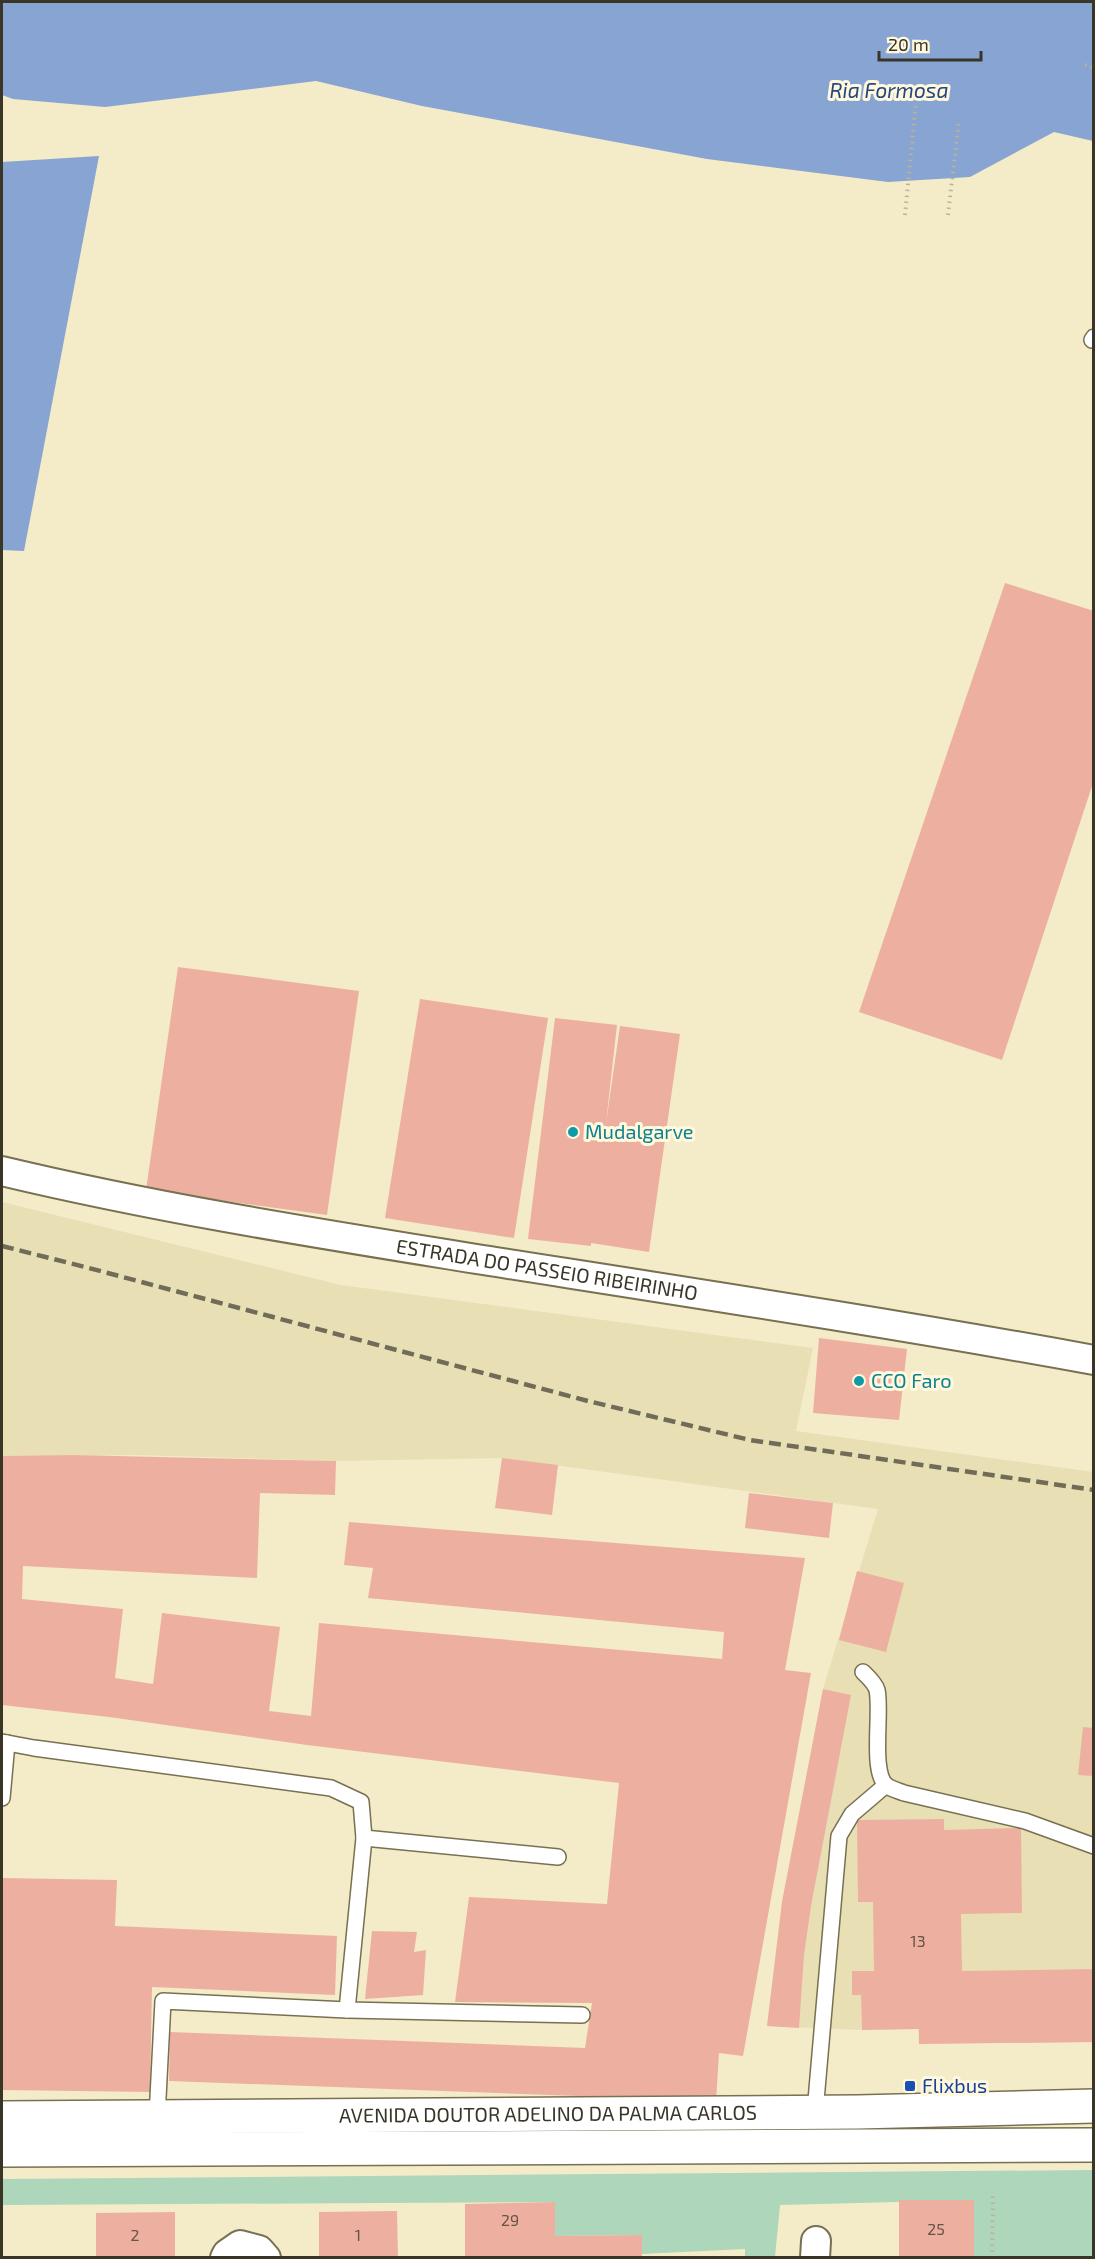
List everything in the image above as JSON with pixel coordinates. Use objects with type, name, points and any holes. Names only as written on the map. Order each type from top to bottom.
[{"type":"main road","name":"AVENIDA DOUTOR ADELINO DA PALMA CARLOS","points":[[2,2118],[815,2112],[1094,2106]]},
{"type":"main road","name":"AVENIDA DOUTOR ADELINO DA PALMA CARLOS","points":[[2,2150],[1094,2145]]},
{"type":"street","name":"ESTRADA DO PASSEIO RIBEIRINHO","points":[[2,1171],[102,1195],[291,1229],[921,1329],[1094,1360]]},
{"type":"street","points":[[225,2258],[240,2245],[259,2250],[266,2258]]},
{"type":"lane","points":[[863,1672],[877,1689],[878,1771],[886,1785],[904,1793],[1024,1821],[1094,1846]]},
{"type":"lane","points":[[2,1798],[4,1742],[331,1788],[361,1802],[364,1838],[346,2010]]},
{"type":"lane","points":[[815,2112],[839,1836],[852,1814],[886,1785]]},
{"type":"lane","points":[[364,1838],[558,1857]]},
{"type":"lane","points":[[157,2117],[163,2001],[346,2010],[582,2015]]},
{"type":"path","points":[[1085,65],[1094,68]]},
{"type":"path","points":[[905,215],[916,102]]},
{"type":"path","points":[[948,215],[959,120]]},
{"type":"path","points":[[993,2194],[993,2258]]},
{"type":"shaded area","points":[[2,1202],[341,1285],[813,1348],[796,1431],[1093,1472],[1093,2042],[919,2044],[918,2029],[862,2030],[767,2026],[782,1902],[823,1689],[878,1509],[502,1458],[336,1461],[134,1455],[2,1456]]},
{"type":"green space","points":[[1093,2170],[1093,2257],[974,2257],[974,2200],[780,2205],[775,2257],[745,2258],[745,2249],[642,2254],[641,2235],[555,2236],[554,2202],[2,2205],[2,2179]]},
{"type":"water","name":"Ria Formosa","points":[[2,2],[1093,2],[1093,141],[1054,132],[970,177],[888,182],[707,159],[422,106],[316,81],[105,107],[13,99],[2,95]]},
{"type":"water","points":[[99,156],[24,551],[2,550],[2,162]]},
{"type":"building","points":[[1005,583],[1094,611],[1094,780],[1002,1060],[859,1012]]},
{"type":"building","points":[[178,967],[359,991],[327,1215],[146,1190]]},
{"type":"building","points":[[420,999],[548,1018],[514,1238],[385,1218]]},
{"type":"building","points":[[555,1018],[617,1025],[606,1123],[620,1026],[680,1034],[649,1252],[591,1243],[591,1246],[528,1239]]},
{"type":"building","name":"CCO Faro","points":[[819,1338],[907,1349],[899,1420],[813,1413]]},
{"type":"building","points":[[73,1455],[336,1461],[335,1495],[260,1493],[257,1578],[23,1566],[22,1599],[123,1609],[115,1678],[153,1684],[162,1613],[280,1627],[269,1711],[311,1716],[319,1623],[722,1659],[724,1632],[368,1598],[373,1568],[344,1565],[349,1522],[805,1558],[785,1670],[811,1673],[743,2056],[719,2053],[716,2101],[169,2081],[170,2032],[585,2048],[592,2003],[455,2002],[469,1897],[607,1904],[619,1783],[2,1705],[2,1456]]},
{"type":"building","points":[[502,1458],[558,1465],[552,1515],[495,1508]]},
{"type":"building","points":[[749,1493],[833,1503],[829,1538],[745,1528]]},
{"type":"building","points":[[857,1571],[904,1583],[886,1652],[839,1640]]},
{"type":"building","points":[[823,1689],[851,1695],[811,1906],[804,1955],[799,2028],[767,2026],[782,1902]]},
{"type":"building","points":[[1083,1727],[1094,1728],[1094,1776],[1078,1775]]},
{"type":"building","points":[[944,1819],[944,1830],[1021,1828],[1022,1913],[961,1914],[962,1971],[1094,1969],[1094,2042],[919,2044],[919,2029],[862,2030],[861,1995],[852,1995],[852,1971],[874,1971],[873,1902],[858,1902],[857,1820]]},
{"type":"building","points":[[2,1878],[117,1880],[115,1926],[337,1936],[335,1995],[152,1987],[150,2092],[2,2090]]},
{"type":"building","points":[[372,1931],[417,1932],[414,1952],[426,1950],[423,1995],[365,1999]]},
{"type":"building","points":[[899,2200],[974,2200],[974,2258],[899,2258]]},
{"type":"building","points":[[555,2202],[555,2236],[642,2235],[642,2258],[465,2258],[465,2204]]},
{"type":"building","points":[[397,2211],[398,2258],[319,2258],[319,2212]]},
{"type":"building","points":[[175,2212],[175,2258],[96,2258],[96,2213]]},
{"type":"railway","points":[[2,1246],[588,1401],[750,1440],[1094,1490]]},
{"type":"place","name":"Mudalgarve","points":[[573,1132]]},
{"type":"place","name":"CCO Faro","points":[[859,1381]]},
{"type":"place","name":"Flixbus","points":[[910,2086]]}]
